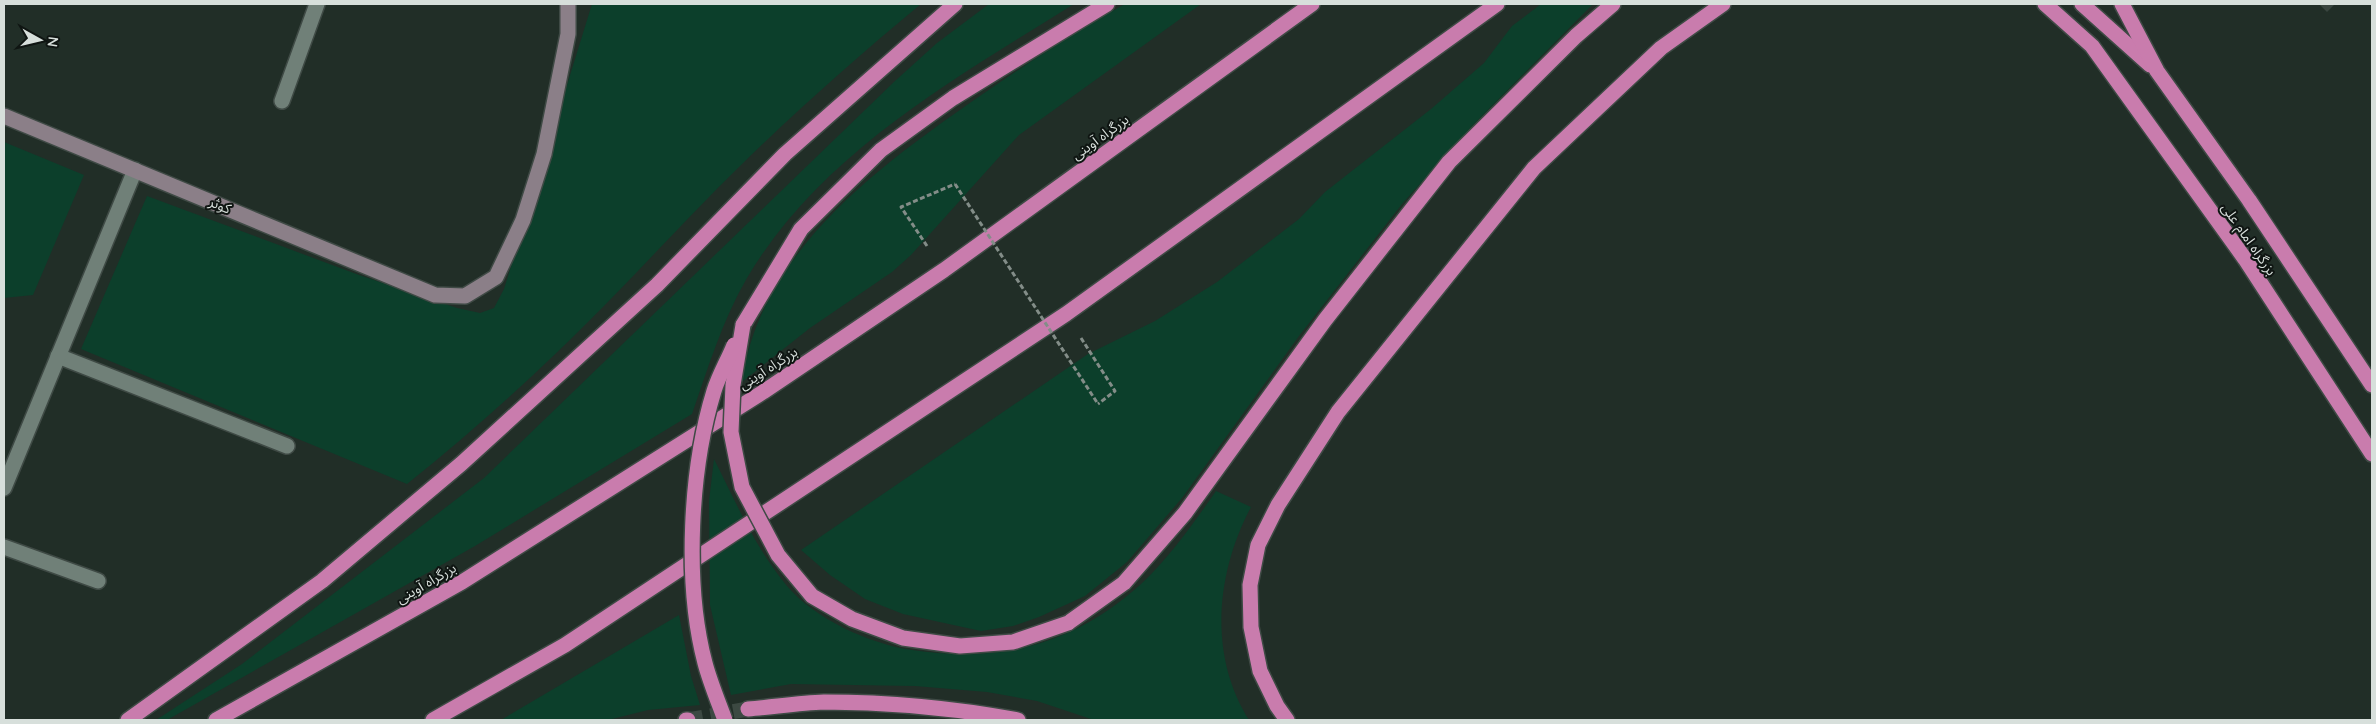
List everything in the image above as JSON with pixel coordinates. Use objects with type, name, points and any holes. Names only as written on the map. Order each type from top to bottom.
[{"type":"highway","points":[[128,720],[322,581],[461,464],[657,285],[785,154],[955,4]]},
{"type":"highway","points":[[725,720],[705,664],[697,626],[692,580],[693,552],[697,469],[714,390],[743,325],[801,229],[881,150],[953,98],[1107,4]]},
{"type":"highway","name":"بزرگراه آوینی","points":[[216,720],[462,582],[763,392],[944,270],[1312,4]]},
{"type":"highway","points":[[433,720],[565,644],[1066,314],[1497,4]]},
{"type":"highway","points":[[743,325],[733,385],[731,432],[742,487],[778,555],[812,596],[852,620],[903,638],[960,646],[1013,642],[1068,623],[1124,583],[1185,513],[1325,320],[1449,162],[1576,36],[1613,4]]},
{"type":"highway","points":[[1287,720],[1277,706],[1260,671],[1251,627],[1250,585],[1258,545],[1278,505],[1338,412],[1534,168],[1661,48],[1723,4]]},
{"type":"highway","name":"بزرگراه امام علی","points":[[2046,4],[2092,46],[2244,259],[2372,454]]},
{"type":"highway","points":[[2082,4],[2157,71]]},
{"type":"highway","points":[[2122,4],[2157,71],[2249,200],[2372,385]]},
{"type":"highway","points":[[748,709],[822,702],[897,704],[976,712],[1018,720]]},
{"type":"main road","name":"کوثر","points":[[4,116],[435,295],[465,296],[496,277],[523,220],[544,154],[568,34],[568,4]]},
{"type":"street","points":[[282,101],[317,4]]},
{"type":"street","points":[[4,488],[135,170]]},
{"type":"street","points":[[58,356],[287,446]]},
{"type":"street","points":[[4,547],[98,581]]},
{"type":"path","points":[[944,270],[900,207],[955,184],[1098,404],[1115,391],[1066,314]]},
{"type":"green space","points":[[592,4],[921,4],[828,84],[760,147],[546,363],[478,425],[407,484],[81,349],[147,196],[359,275],[457,308],[480,313],[494,308],[504,289]]},
{"type":"green space","points":[[989,4],[1074,4],[983,61],[893,122],[851,156],[812,193],[777,233],[738,294],[716,345],[692,414],[475,546],[167,720],[156,720],[242,664],[484,478],[895,81],[937,43]]},
{"type":"green space","points":[[1125,4],[1201,4],[1019,135],[911,255],[892,272],[810,328],[742,382],[753,335],[772,292],[798,253],[829,217],[901,153],[939,125],[1050,49]]},
{"type":"green space","points":[[1541,4],[1593,4],[1472,126],[1402,204],[1299,336],[1182,498],[1127,562],[1085,596],[1039,617],[1013,626],[981,631],[903,614],[865,599],[830,575],[801,550],[1088,354],[1155,321],[1217,282],[1299,219],[1325,192],[1431,109],[1484,63],[1512,26]]},
{"type":"green space","points":[[4,142],[84,175],[33,295],[4,298]]},
{"type":"green space","points":[[714,459],[765,556],[787,586],[812,609],[844,628],[879,642],[912,650],[944,653],[975,654],[1005,651],[1034,645],[1062,635],[1115,606],[1151,575],[1171,552],[1216,491],[1251,507],[1239,532],[1230,559],[1224,586],[1222,614],[1222,641],[1227,669],[1236,695],[1249,720],[1094,720],[1037,701],[987,692],[915,686],[791,684],[731,695],[710,605],[709,501]]},
{"type":"green space","points":[[679,615],[691,676],[700,705],[648,710],[608,720],[501,720]]},
{"type":"tunnel","points":[[688,720],[748,709]]}]
